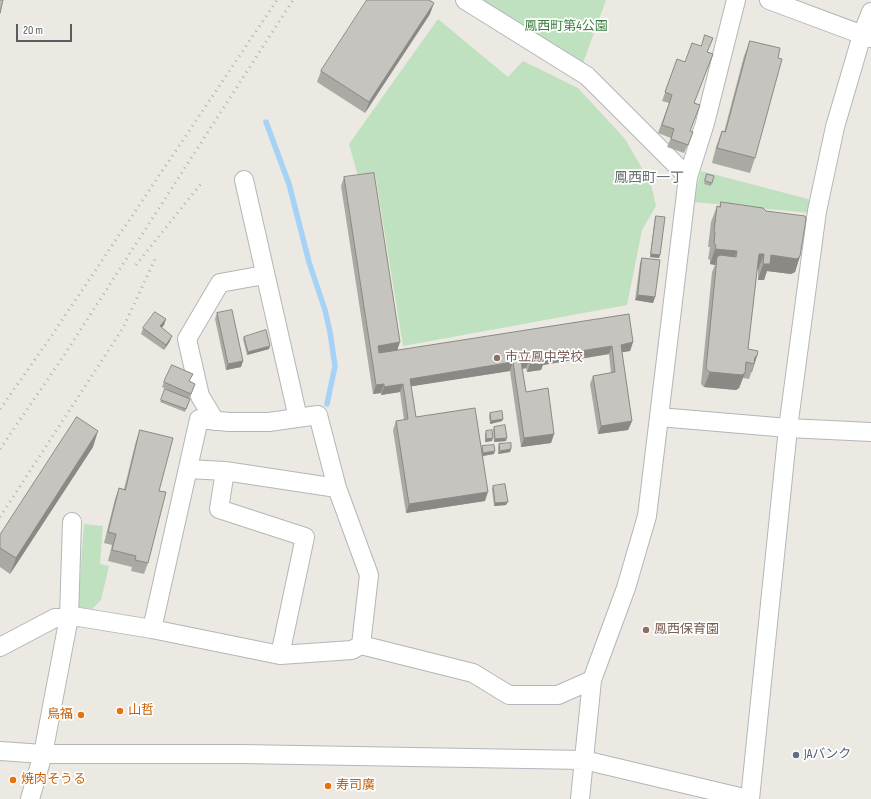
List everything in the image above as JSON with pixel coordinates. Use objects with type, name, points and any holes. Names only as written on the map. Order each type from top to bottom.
[{"type":"street","points":[[465,0],[588,76],[688,177]]},
{"type":"street","points":[[580,799],[592,680],[626,588],[647,516],[688,177],[705,123],[736,0]]},
{"type":"street","points":[[769,0],[866,36]]},
{"type":"street","points":[[0,751],[43,754],[241,754],[584,760],[749,799],[788,428],[817,211],[835,127],[866,36],[871,12]]},
{"type":"street","points":[[244,180],[264,275],[298,418]]},
{"type":"street","points":[[215,421],[200,396],[187,339],[220,283],[264,275]]},
{"type":"street","points":[[152,629],[199,419],[215,421],[269,422],[318,415],[337,488],[369,574],[361,645]]},
{"type":"street","points":[[659,417],[788,428],[871,432]]},
{"type":"street","points":[[188,468],[225,471],[337,488]]},
{"type":"street","points":[[225,471],[219,509],[305,537],[280,655]]},
{"type":"street","points":[[30,799],[43,754],[69,617],[72,522]]},
{"type":"street","points":[[0,647],[55,618],[69,617],[152,629],[280,655],[352,650],[361,645],[473,673],[509,695],[558,695],[592,680]]},
{"type":"green space","name":"鳳西町第4公園","points":[[477,0],[606,0],[583,63]]},
{"type":"green space","points":[[438,19],[508,77],[523,61],[578,88],[625,139],[651,184],[656,206],[642,230],[627,305],[403,346],[375,173],[358,176],[349,144]]},
{"type":"green space","points":[[701,171],[812,200],[810,213],[693,202]]},
{"type":"green space","points":[[84,524],[103,526],[100,564],[109,566],[101,600],[92,609],[78,607]]},
{"type":"building","points":[[0,0],[3,0],[0,13]]},
{"type":"building","points":[[367,0],[429,0],[434,3],[369,102],[321,71]]},
{"type":"building","points":[[705,35],[713,38],[707,52],[713,54],[694,103],[700,105],[690,131],[693,132],[688,145],[671,139],[674,129],[662,125],[672,95],[665,92],[677,59],[685,62],[692,43],[701,46]]},
{"type":"building","points":[[750,41],[780,48],[778,58],[782,59],[755,158],[717,148],[722,131],[725,132]]},
{"type":"building","points":[[374,173],[400,342],[378,346],[379,353],[629,314],[633,342],[621,345],[632,421],[601,426],[593,376],[615,372],[612,346],[543,357],[544,361],[530,364],[529,360],[521,361],[526,392],[548,388],[554,434],[524,438],[513,362],[410,379],[416,417],[475,408],[488,492],[409,504],[396,421],[408,419],[403,384],[384,387],[384,384],[376,385],[344,177]]},
{"type":"building","points":[[707,174],[714,176],[712,183],[705,181]]},
{"type":"building","points":[[721,202],[763,208],[766,211],[805,216],[806,219],[800,256],[797,259],[771,255],[770,264],[763,264],[764,254],[759,254],[748,349],[758,351],[754,364],[746,362],[745,373],[742,375],[710,372],[706,369],[717,257],[720,255],[736,257],[737,251],[715,249],[716,245],[714,244],[714,231],[717,206],[720,207]]},
{"type":"building","points":[[656,216],[665,217],[660,255],[651,254]]},
{"type":"building","points":[[642,258],[660,260],[655,297],[638,295]]},
{"type":"building","points":[[232,310],[243,361],[228,364],[217,313]]},
{"type":"building","points":[[155,312],[166,319],[160,326],[172,336],[166,345],[143,328]]},
{"type":"building","points":[[266,330],[270,346],[248,352],[244,337]]},
{"type":"building","points":[[172,365],[193,374],[189,381],[195,384],[191,394],[164,382]]},
{"type":"building","points":[[165,389],[190,399],[186,409],[161,400]]},
{"type":"building","points":[[502,411],[503,419],[491,421],[490,413]]},
{"type":"building","points":[[77,417],[98,431],[16,558],[0,548],[0,535]]},
{"type":"building","points":[[505,425],[507,438],[495,439],[494,427]]},
{"type":"building","points":[[140,430],[173,438],[159,491],[166,492],[148,563],[135,560],[136,556],[112,550],[116,534],[108,532],[119,488],[125,490]]},
{"type":"building","points":[[492,430],[493,438],[486,439],[486,431]]},
{"type":"building","points":[[511,443],[511,449],[500,451],[499,444]]},
{"type":"building","points":[[494,445],[495,451],[483,453],[482,446]]},
{"type":"building","points":[[505,484],[508,502],[495,503],[493,486]]},
{"type":"waterway","points":[[266,122],[289,184],[309,262],[325,310],[330,332],[335,366],[327,404]]},
{"type":"railway","points":[[0,409],[46,344],[277,0]]},
{"type":"railway","points":[[0,449],[65,354],[293,0]]},
{"type":"railway","points":[[136,265],[203,181]]},
{"type":"railway","points":[[0,517],[123,328],[156,257]]},
{"type":"place","name":"市立鳳中学校","points":[[497,358]]},
{"type":"place","name":"鳳西保育園","points":[[646,630]]},
{"type":"place","name":"山哲","points":[[120,711]]},
{"type":"place","name":"鳥福","points":[[81,715]]},
{"type":"place","name":"JAバンク","points":[[796,755]]},
{"type":"place","name":"焼肉そうる","points":[[13,780]]},
{"type":"place","name":"寿司廣","points":[[328,786]]},
{"type":"district","name":"鳳西町一丁","points":[[649,178]]}]
